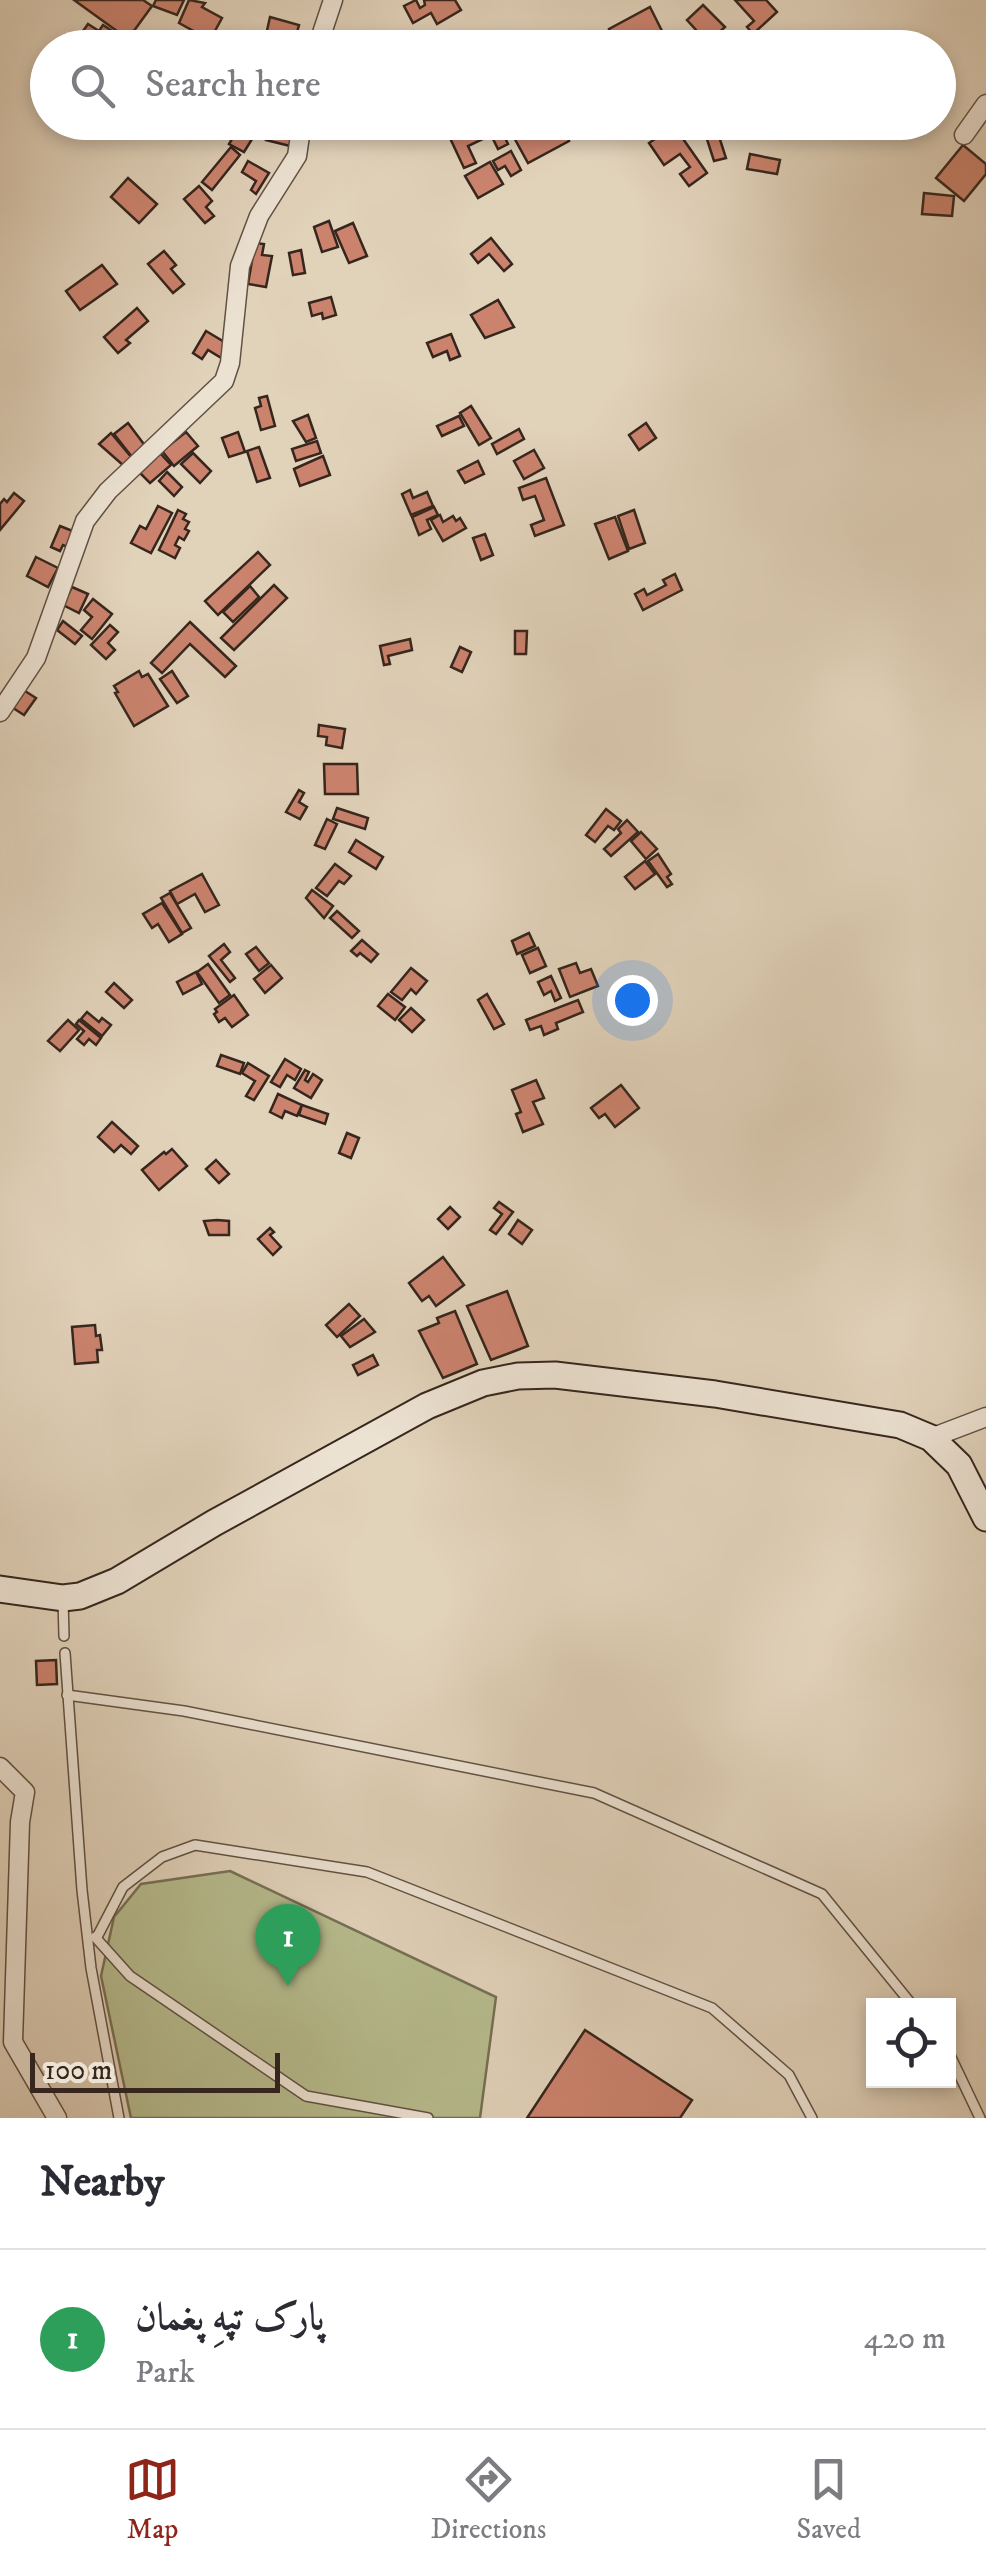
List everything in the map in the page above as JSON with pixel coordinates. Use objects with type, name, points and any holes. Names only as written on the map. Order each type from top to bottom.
[{"type":"main road","points":[[0,1589],[64,1598],[117,1581],[214,1522],[452,1394],[518,1376],[555,1375],[715,1394],[900,1425],[931,1438],[959,1465],[986,1518]]},
{"type":"street","points":[[323,30],[333,0]]},
{"type":"street","points":[[964,135],[986,104]]},
{"type":"street","points":[[0,712],[36,658],[85,521],[108,491],[224,381],[230,363],[240,266],[259,216],[298,156],[300,140]]},
{"type":"street","points":[[931,1438],[986,1417]]},
{"type":"street","points":[[0,1767],[24,1792],[6,2045],[57,2118]]},
{"type":"lane","points":[[64,1598],[64,1636]]},
{"type":"lane","points":[[65,1654],[92,1936],[120,2118]]},
{"type":"lane","points":[[67,1696],[184,1711],[594,1793],[822,1894],[906,1998]]},
{"type":"lane","points":[[92,1936],[123,1886],[162,1857],[195,1845],[368,1872],[712,2008],[788,2075],[812,2118]]},
{"type":"lane","points":[[92,1936],[130,1976],[306,2096],[428,2118]]},
{"type":"lane","points":[[956,2068],[980,2118]]},
{"type":"green space","points":[[230,1871],[496,1997],[480,2118],[131,2118],[101,1976],[114,1917],[141,1884]]},
{"type":"building","points":[[74,0],[143,0],[152,6],[135,30],[116,30]]},
{"type":"building","points":[[156,0],[184,0],[177,15],[153,6]]},
{"type":"building","points":[[189,0],[205,3],[202,7],[222,18],[215,30],[192,30],[179,23]]},
{"type":"building","points":[[416,0],[420,8],[425,5],[424,0],[455,0],[461,10],[437,24],[431,13],[413,23],[404,6]]},
{"type":"building","points":[[735,0],[766,0],[777,12],[757,30],[750,30],[747,27],[754,21]]},
{"type":"building","points":[[703,5],[725,27],[696,30],[687,20]]},
{"type":"building","points":[[650,7],[662,30],[609,30]]},
{"type":"building","points":[[270,17],[299,25],[298,30],[267,30]]},
{"type":"building","points":[[231,140],[251,140],[244,152],[229,144]]},
{"type":"building","points":[[266,140],[292,140],[290,146]]},
{"type":"building","points":[[451,140],[481,140],[468,146],[476,163],[464,168]]},
{"type":"building","points":[[494,140],[506,140],[508,144],[498,149]]},
{"type":"building","points":[[515,140],[568,140],[569,141],[528,163]]},
{"type":"building","points":[[684,140],[707,173],[689,186],[680,174],[690,167],[680,154],[664,165],[649,143]]},
{"type":"building","points":[[707,140],[720,140],[726,158],[714,161]]},
{"type":"building","points":[[963,145],[986,164],[986,174],[964,201],[936,178]]},
{"type":"building","points":[[231,147],[240,155],[212,190],[202,182]]},
{"type":"building","points":[[511,151],[521,170],[511,176],[505,166],[498,170],[493,161]]},
{"type":"building","points":[[750,154],[780,160],[777,174],[747,169]]},
{"type":"building","points":[[248,161],[269,173],[256,194],[251,190],[256,181],[242,172]]},
{"type":"building","points":[[490,162],[503,184],[478,198],[465,176]]},
{"type":"building","points":[[128,178],[157,204],[139,223],[111,197]]},
{"type":"building","points":[[199,186],[212,201],[206,207],[214,216],[205,223],[184,199]]},
{"type":"building","points":[[924,193],[954,196],[952,216],[922,214]]},
{"type":"building","points":[[329,221],[338,247],[322,252],[314,227]]},
{"type":"building","points":[[353,223],[367,256],[349,263],[335,231]]},
{"type":"building","points":[[491,238],[512,264],[504,271],[489,254],[478,263],[471,254]]},
{"type":"building","points":[[255,243],[264,244],[262,255],[272,256],[266,287],[248,284]]},
{"type":"building","points":[[301,250],[305,273],[293,275],[289,253]]},
{"type":"building","points":[[164,251],[176,265],[171,269],[184,284],[173,293],[148,264]]},
{"type":"building","points":[[102,265],[117,284],[80,310],[66,291]]},
{"type":"building","points":[[331,297],[336,315],[323,319],[322,313],[312,316],[309,303]]},
{"type":"building","points":[[498,300],[514,327],[485,338],[471,315]]},
{"type":"building","points":[[137,308],[148,321],[126,340],[130,343],[118,353],[104,337]]},
{"type":"building","points":[[206,331],[231,346],[223,359],[208,350],[202,359],[193,353]]},
{"type":"building","points":[[451,334],[460,356],[450,360],[447,351],[433,357],[427,343]]},
{"type":"building","points":[[267,396],[275,426],[261,430],[255,408],[261,406],[259,398]]},
{"type":"building","points":[[471,406],[491,438],[479,445],[460,413]]},
{"type":"building","points":[[308,415],[316,438],[306,442],[293,421]]},
{"type":"building","points":[[459,416],[464,426],[442,436],[437,426]]},
{"type":"building","points":[[128,423],[146,447],[132,457],[114,434]]},
{"type":"building","points":[[646,423],[656,438],[639,450],[629,435]]},
{"type":"building","points":[[519,429],[524,439],[497,454],[492,444]]},
{"type":"building","points":[[186,432],[198,446],[174,466],[162,451]]},
{"type":"building","points":[[238,432],[245,452],[229,457],[222,438]]},
{"type":"building","points":[[111,433],[132,458],[124,466],[99,444]]},
{"type":"building","points":[[317,441],[321,453],[296,461],[292,449]]},
{"type":"building","points":[[259,447],[270,478],[257,482],[247,451]]},
{"type":"building","points":[[534,450],[544,468],[524,479],[514,461]]},
{"type":"building","points":[[160,453],[171,465],[150,483],[139,472]]},
{"type":"building","points":[[193,453],[211,471],[200,483],[181,464]]},
{"type":"building","points":[[323,456],[330,475],[300,486],[294,469]]},
{"type":"building","points":[[478,461],[484,474],[465,483],[458,471]]},
{"type":"building","points":[[167,472],[182,487],[174,496],[159,481]]},
{"type":"building","points":[[546,478],[564,525],[535,536],[531,525],[544,520],[535,496],[523,500],[519,488]]},
{"type":"building","points":[[410,490],[413,498],[427,492],[433,506],[411,515],[402,494]]},
{"type":"building","points":[[14,493],[24,501],[0,530],[0,504]]},
{"type":"building","points":[[158,506],[172,513],[151,553],[131,543],[140,526],[146,529]]},
{"type":"building","points":[[434,507],[438,515],[427,520],[431,529],[419,535],[412,517]]},
{"type":"building","points":[[178,510],[186,514],[183,519],[189,522],[185,529],[189,531],[184,540],[179,537],[175,545],[180,548],[175,558],[159,550]]},
{"type":"building","points":[[634,510],[645,543],[629,549],[618,516]]},
{"type":"building","points":[[440,515],[443,522],[453,516],[456,521],[460,518],[466,528],[443,541],[431,520]]},
{"type":"building","points":[[615,517],[628,551],[609,559],[595,524]]},
{"type":"building","points":[[60,526],[80,534],[73,549],[63,545],[60,551],[51,547]]},
{"type":"building","points":[[485,534],[493,555],[481,560],[473,538]]},
{"type":"building","points":[[258,552],[270,565],[218,615],[205,601]]},
{"type":"building","points":[[36,557],[58,568],[48,587],[27,576]]},
{"type":"building","points":[[675,574],[682,590],[643,610],[635,594],[644,589],[647,595],[666,585],[663,580]]},
{"type":"building","points":[[274,585],[287,598],[234,650],[221,638]]},
{"type":"building","points":[[250,586],[259,597],[233,622],[223,612]]},
{"type":"building","points":[[72,587],[88,594],[79,613],[63,605]]},
{"type":"building","points":[[93,599],[112,614],[92,639],[81,630],[92,617],[84,610]]},
{"type":"building","points":[[63,621],[82,636],[75,644],[57,630]]},
{"type":"building","points":[[190,622],[236,666],[225,677],[190,644],[162,673],[151,663]]},
{"type":"building","points":[[110,625],[118,632],[108,643],[115,650],[106,659],[91,645]]},
{"type":"building","points":[[515,631],[527,631],[526,654],[515,654]]},
{"type":"building","points":[[410,639],[412,650],[388,656],[390,664],[384,665],[380,646]]},
{"type":"building","points":[[460,647],[471,652],[462,672],[451,667]]},
{"type":"building","points":[[139,671],[142,677],[148,674],[168,706],[134,726],[114,686]]},
{"type":"building","points":[[172,671],[188,696],[177,703],[160,679]]},
{"type":"building","points":[[25,691],[36,698],[24,715],[13,708]]},
{"type":"building","points":[[319,725],[345,729],[342,748],[326,745],[327,737],[318,736]]},
{"type":"building","points":[[324,764],[357,764],[358,794],[325,794]]},
{"type":"building","points":[[299,790],[304,793],[299,802],[307,807],[300,819],[286,812]]},
{"type":"building","points":[[337,808],[368,818],[365,829],[333,819]]},
{"type":"building","points":[[606,809],[621,821],[614,830],[608,826],[595,842],[586,835]]},
{"type":"building","points":[[327,819],[337,824],[325,849],[315,845]]},
{"type":"building","points":[[627,820],[638,832],[611,856],[604,849],[621,833],[618,829]]},
{"type":"building","points":[[641,832],[657,849],[646,859],[631,841]]},
{"type":"building","points":[[356,840],[383,857],[376,869],[349,852]]},
{"type":"building","points":[[658,854],[671,874],[667,877],[672,884],[667,887],[648,861]]},
{"type":"building","points":[[645,861],[655,874],[635,889],[625,877]]},
{"type":"building","points":[[335,864],[351,876],[344,884],[339,881],[327,896],[316,888]]},
{"type":"building","points":[[202,874],[219,905],[205,912],[195,894],[177,904],[170,891]]},
{"type":"building","points":[[312,890],[333,906],[324,918],[306,898]]},
{"type":"building","points":[[170,893],[191,928],[182,933],[161,898]]},
{"type":"building","points":[[162,903],[182,934],[169,942],[158,924],[152,928],[143,914]]},
{"type":"building","points":[[337,911],[359,931],[352,938],[330,918]]},
{"type":"building","points":[[529,933],[535,946],[517,954],[512,941]]},
{"type":"building","points":[[362,940],[378,954],[371,962],[351,951]]},
{"type":"building","points":[[224,944],[230,952],[221,960],[235,978],[230,982],[209,956]]},
{"type":"building","points":[[256,947],[269,963],[259,971],[246,954]]},
{"type":"building","points":[[538,948],[546,966],[530,973],[522,955]]},
{"type":"building","points":[[576,963],[580,973],[591,969],[598,986],[570,997],[559,969]]},
{"type":"building","points":[[208,964],[230,995],[219,1003],[197,972]]},
{"type":"building","points":[[271,965],[282,978],[265,993],[254,979]]},
{"type":"building","points":[[411,968],[427,981],[416,994],[411,989],[402,1000],[391,992]]},
{"type":"building","points":[[196,972],[202,984],[183,994],[177,982]]},
{"type":"building","points":[[551,976],[561,998],[555,1001],[551,991],[544,995],[538,982]]},
{"type":"building","points":[[114,983],[132,1000],[124,1008],[106,992]]},
{"type":"building","points":[[388,994],[405,1007],[395,1020],[378,1006]]},
{"type":"building","points":[[487,994],[504,1024],[494,1029],[478,1000]]},
{"type":"building","points":[[234,995],[248,1015],[232,1027],[225,1018],[219,1022],[214,1014]]},
{"type":"building","points":[[578,1000],[583,1012],[556,1023],[558,1029],[544,1035],[541,1026],[530,1030],[526,1020]]},
{"type":"building","points":[[411,1008],[424,1020],[412,1032],[399,1020]]},
{"type":"building","points":[[87,1012],[99,1022],[102,1018],[111,1025],[102,1036],[81,1019]]},
{"type":"building","points":[[68,1020],[79,1030],[60,1051],[48,1041]]},
{"type":"building","points":[[79,1020],[101,1038],[96,1045],[89,1039],[84,1045],[77,1039],[84,1031],[76,1024]]},
{"type":"building","points":[[221,1055],[244,1063],[240,1074],[217,1066]]},
{"type":"building","points":[[285,1059],[301,1069],[295,1080],[287,1075],[280,1087],[271,1082]]},
{"type":"building","points":[[248,1063],[269,1076],[254,1100],[246,1096],[255,1081],[242,1073]]},
{"type":"building","points":[[305,1070],[309,1072],[305,1080],[308,1082],[313,1074],[322,1080],[311,1098],[294,1088]]},
{"type":"building","points":[[536,1080],[544,1098],[533,1102],[543,1124],[523,1132],[516,1114],[521,1112],[512,1090]]},
{"type":"building","points":[[621,1085],[639,1108],[615,1127],[605,1114],[599,1118],[591,1108]]},
{"type":"building","points":[[278,1094],[302,1105],[297,1116],[285,1111],[282,1118],[270,1112]]},
{"type":"building","points":[[302,1105],[328,1114],[325,1124],[299,1115]]},
{"type":"building","points":[[112,1122],[138,1146],[131,1154],[121,1145],[114,1152],[98,1137]]},
{"type":"building","points":[[347,1133],[359,1138],[351,1158],[339,1153]]},
{"type":"building","points":[[172,1149],[187,1166],[159,1190],[142,1170]]},
{"type":"building","points":[[216,1160],[229,1174],[219,1183],[206,1169]]},
{"type":"building","points":[[499,1202],[513,1212],[496,1234],[490,1230],[502,1214],[494,1208]]},
{"type":"building","points":[[450,1207],[460,1217],[448,1229],[438,1219]]},
{"type":"building","points":[[518,1220],[532,1230],[522,1244],[509,1234]]},
{"type":"building","points":[[204,1221],[229,1221],[229,1235],[209,1235]]},
{"type":"building","points":[[270,1228],[274,1232],[270,1235],[281,1247],[273,1255],[258,1239]]},
{"type":"building","points":[[443,1257],[464,1285],[436,1306],[429,1296],[422,1301],[409,1283]]},
{"type":"building","points":[[507,1291],[528,1346],[491,1360],[467,1306]]},
{"type":"building","points":[[349,1304],[360,1316],[337,1337],[326,1325]]},
{"type":"building","points":[[455,1311],[477,1364],[443,1378],[419,1331]]},
{"type":"building","points":[[364,1319],[375,1332],[350,1347],[341,1336]]},
{"type":"building","points":[[95,1325],[102,1350],[97,1350],[98,1362],[75,1364],[72,1327]]},
{"type":"building","points":[[373,1355],[378,1365],[358,1375],[353,1365]]},
{"type":"building","points":[[56,1660],[57,1684],[37,1685],[36,1661]]},
{"type":"building","points":[[585,2030],[692,2100],[680,2118],[527,2118]]},
{"type":"place","name":"پارک تپهِ پغمان","points":[[288,1986]]}]
